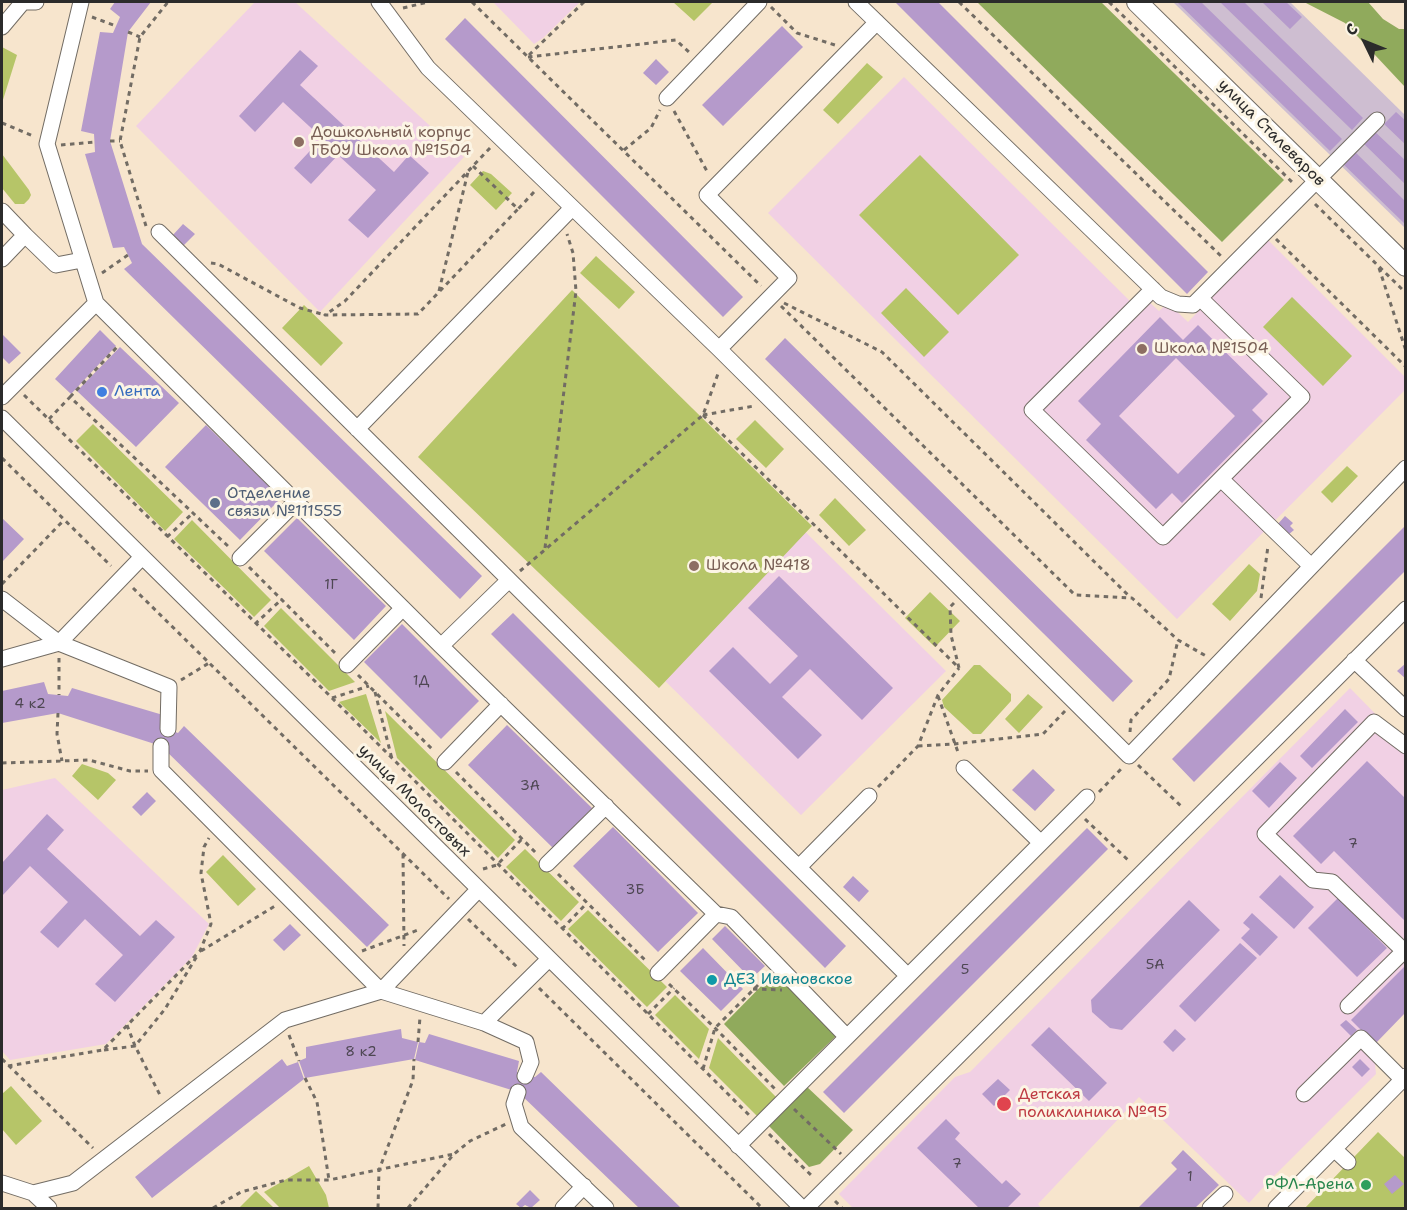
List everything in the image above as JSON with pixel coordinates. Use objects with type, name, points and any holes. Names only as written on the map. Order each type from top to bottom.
[{"type":"main road","name":"улица Сталеваров","points":[[1137,2],[1406,266]]},
{"type":"street","points":[[2,27],[23,2],[36,2]]},
{"type":"street","points":[[667,98],[759,2]]},
{"type":"street","points":[[855,2],[1161,297],[1178,304],[1193,305],[1377,120]]},
{"type":"street","points":[[80,6],[47,143],[96,303],[441,646],[716,914],[730,916],[847,1037]]},
{"type":"street","points":[[383,7],[428,68],[544,181],[567,213],[722,352],[1129,756],[1406,468]]},
{"type":"street","points":[[722,352],[789,278],[707,195],[877,22]]},
{"type":"street","points":[[2,211],[56,265],[82,260]]},
{"type":"street","points":[[357,429],[567,213]]},
{"type":"street","points":[[152,230],[183,256],[908,976]]},
{"type":"street","points":[[2,259],[26,235]]},
{"type":"street","points":[[1154,289],[1032,410],[1163,537],[1302,397],[1200,298]]},
{"type":"street","points":[[2,397],[96,303]]},
{"type":"street","name":"улица Молостовых","points":[[2,418],[478,890],[804,1209]]},
{"type":"street","points":[[1221,478],[1311,566]]},
{"type":"street","points":[[240,558],[296,502]]},
{"type":"street","points":[[2,659],[58,643],[142,557]]},
{"type":"street","points":[[441,646],[509,580]]},
{"type":"street","points":[[2,599],[58,643],[170,687],[168,729]]},
{"type":"street","points":[[347,665],[403,608]]},
{"type":"street","points":[[804,1209],[1406,609]]},
{"type":"street","points":[[1354,660],[1406,709]]},
{"type":"street","points":[[445,762],[501,704]]},
{"type":"street","points":[[1348,1006],[1404,951],[1332,882],[1313,880],[1265,834],[1374,722],[1406,746]]},
{"type":"street","points":[[161,746],[160,770],[381,991],[484,1023],[526,1041],[531,1062],[525,1076]]},
{"type":"street","points":[[964,768],[1041,843]]},
{"type":"street","points":[[799,867],[868,796]]},
{"type":"street","points":[[738,1146],[1087,797]]},
{"type":"street","points":[[548,864],[606,806]]},
{"type":"street","points":[[33,1193],[73,1183],[284,1022],[381,991],[478,890]]},
{"type":"street","points":[[658,973],[716,914]]},
{"type":"street","points":[[484,1023],[549,959]]},
{"type":"street","points":[[1276,1209],[1404,1078],[1361,1038],[1304,1094]]},
{"type":"street","points":[[518,1092],[513,1104],[521,1127],[606,1209]]},
{"type":"street","points":[[1334,1149],[1348,1162]]},
{"type":"street","points":[[2,1183],[33,1193],[49,1209]]},
{"type":"street","points":[[563,1209],[584,1186]]},
{"type":"street","points":[[1210,1209],[1225,1194]]},
{"type":"path","points":[[152,230],[120,141],[140,37],[168,2]]},
{"type":"path","points":[[383,7],[428,2]]},
{"type":"path","points":[[472,2],[1075,595],[1132,598]]},
{"type":"path","points":[[528,57],[584,2]]},
{"type":"path","points":[[765,2],[797,33],[849,50]]},
{"type":"path","points":[[959,2],[1231,266]]},
{"type":"path","points":[[1109,2],[1406,293]]},
{"type":"path","points":[[80,6],[116,26]]},
{"type":"path","points":[[129,32],[140,37]]},
{"type":"path","points":[[528,57],[676,40],[700,63]]},
{"type":"path","points":[[624,150],[651,128],[667,98]]},
{"type":"path","points":[[667,98],[716,186]]},
{"type":"path","points":[[2,123],[47,143],[95,142]]},
{"type":"path","points":[[325,315],[345,301],[500,138]]},
{"type":"path","points":[[110,141],[120,141]]},
{"type":"path","points":[[473,166],[518,209]]},
{"type":"path","points":[[439,292],[468,171]]},
{"type":"path","points":[[183,256],[218,264],[300,308],[325,315],[418,314],[544,181]]},
{"type":"path","points":[[545,548],[576,291],[567,213]]},
{"type":"path","points":[[1267,230],[1406,367]]},
{"type":"path","points":[[89,281],[128,255]]},
{"type":"path","points":[[1378,267],[1406,351]]},
{"type":"path","points":[[771,296],[882,352],[1132,598],[1178,640],[1218,663]]},
{"type":"path","points":[[70,397],[128,336]]},
{"type":"path","points":[[703,415],[722,352]]},
{"type":"path","points":[[14,385],[815,1179]]},
{"type":"path","points":[[509,580],[703,415],[773,403]]},
{"type":"path","points":[[703,415],[959,668]]},
{"type":"path","points":[[2,458],[762,1209]]},
{"type":"path","points":[[167,537],[194,512]]},
{"type":"path","points":[[2,584],[64,520]]},
{"type":"path","points":[[1257,622],[1271,526]]},
{"type":"path","points":[[959,668],[951,634],[950,607],[964,592]]},
{"type":"path","points":[[255,624],[282,599]]},
{"type":"path","points":[[1178,640],[1169,680],[1131,720],[1129,756],[1182,807]]},
{"type":"path","points":[[58,643],[59,695]]},
{"type":"path","points":[[170,687],[209,663]]},
{"type":"path","points":[[868,796],[918,746],[938,695],[959,668]]},
{"type":"path","points":[[332,698],[369,686]]},
{"type":"path","points":[[374,691],[392,759]]},
{"type":"path","points":[[938,695],[964,768]]},
{"type":"path","points":[[918,746],[1043,734],[1074,701]]},
{"type":"path","points":[[58,713],[57,734],[62,761]]},
{"type":"path","points":[[2,763],[89,760],[130,771],[160,770]]},
{"type":"path","points":[[1075,810],[1129,861]]},
{"type":"path","points":[[8,1066],[135,1046],[165,1009],[200,951],[211,924],[201,873],[204,847],[216,826]]},
{"type":"path","points":[[483,869],[496,865],[522,839]]},
{"type":"path","points":[[403,854],[404,967]]},
{"type":"path","points":[[102,1050],[200,951],[288,898]]},
{"type":"path","points":[[562,929],[587,903]]},
{"type":"path","points":[[346,957],[423,928]]},
{"type":"path","points":[[703,1069],[715,1028],[777,965]]},
{"type":"path","points":[[648,1014],[674,988]]},
{"type":"path","points":[[753,989],[802,991]]},
{"type":"path","points":[[418,1042],[421,1003]]},
{"type":"path","points":[[284,1022],[299,1061]]},
{"type":"path","points":[[127,1025],[135,1046],[168,1110]]},
{"type":"path","points":[[2,1059],[104,1159]]},
{"type":"path","points":[[378,1209],[380,1170],[413,1080],[414,1059]]},
{"type":"path","points":[[305,1078],[317,1102],[329,1180]]},
{"type":"path","points":[[408,1209],[454,1154],[470,1141],[518,1118]]},
{"type":"path","points":[[213,1209],[241,1192],[286,1180],[329,1180],[454,1154]]},
{"type":"path","points":[[832,1197],[842,1209]]},
{"type":"shaded area","name":"Дошкольный корпус ГБОУ Школа №1504","points":[[255,2],[295,2],[464,157],[320,312],[136,126]]},
{"type":"shaded area","points":[[493,2],[580,2],[534,44]]},
{"type":"shaded area","points":[[1173,2],[1290,2],[1405,115],[1405,228]]},
{"type":"shaded area","name":"Школа №1504","points":[[904,77],[1140,311],[1149,302],[1159,311],[1168,303],[1188,322],[1268,240],[1405,377],[1405,390],[1177,619],[768,213]]},
{"type":"shaded area","name":"Школа №418","points":[[577,306],[946,671],[801,815],[441,460]]},
{"type":"shaded area","points":[[1350,688],[1405,744],[1405,1012],[1367,1052],[1375,1064],[1376,1074],[1249,1203],[1139,1097],[1038,1204],[1041,1208],[853,1208],[839,1194],[955,1077],[970,1072]]},
{"type":"shaded area","points":[[55,778],[209,924],[192,957],[106,1044],[10,1060],[2,1051],[2,790]]},
{"type":"green space","points":[[673,2],[713,2],[694,21]]},
{"type":"green space","points":[[977,2],[1101,2],[1284,180],[1222,242]]},
{"type":"green space","points":[[1304,2],[1368,2],[1383,19],[1399,29],[1405,29],[1405,87],[1345,23]]},
{"type":"green space","points":[[2,47],[17,55],[2,103]]},
{"type":"green space","points":[[867,63],[883,77],[838,124],[823,110]]},
{"type":"green space","points":[[2,154],[29,190],[31,195],[24,204],[15,204],[2,188]]},
{"type":"green space","points":[[920,155],[1019,255],[958,315],[859,215]]},
{"type":"green space","points":[[483,171],[491,174],[512,193],[496,210],[470,185]]},
{"type":"green space","points":[[596,256],[635,292],[619,309],[580,273]]},
{"type":"green space","points":[[906,288],[949,332],[924,357],[881,313]]},
{"type":"green space","name":"Школа №418","points":[[572,290],[812,526],[659,688],[418,457]]},
{"type":"green space","points":[[1292,297],[1352,356],[1323,386],[1263,327]]},
{"type":"green space","points":[[304,305],[343,343],[321,366],[282,328]]},
{"type":"green space","points":[[755,420],[784,449],[766,468],[736,439]]},
{"type":"green space","points":[[93,424],[183,512],[165,531],[76,441]]},
{"type":"green space","points":[[1347,466],[1358,476],[1332,503],[1321,492]]},
{"type":"green space","points":[[835,498],[866,530],[849,546],[819,515]]},
{"type":"green space","points":[[192,520],[271,600],[254,617],[174,539]]},
{"type":"green space","points":[[1249,564],[1260,574],[1257,591],[1230,621],[1212,604]]},
{"type":"green space","points":[[930,592],[960,621],[935,647],[905,618]]},
{"type":"green space","points":[[281,608],[355,682],[329,691],[264,626]]},
{"type":"green space","points":[[974,665],[980,665],[1011,694],[1011,701],[981,734],[973,734],[944,707],[942,700]]},
{"type":"green space","points":[[366,694],[381,743],[339,702]]},
{"type":"green space","points":[[1028,694],[1043,707],[1019,733],[1005,719]]},
{"type":"green space","points":[[385,711],[515,840],[498,858],[397,758]]},
{"type":"green space","points":[[82,764],[108,773],[116,780],[98,800],[72,776]]},
{"type":"green space","points":[[525,849],[579,902],[561,921],[506,867]]},
{"type":"green space","points":[[223,855],[256,889],[238,906],[206,872]]},
{"type":"green space","points":[[588,910],[667,987],[647,1007],[568,929]]},
{"type":"green space","points":[[775,972],[836,1036],[784,1086],[724,1024]]},
{"type":"green space","points":[[675,995],[709,1029],[699,1059],[655,1015]]},
{"type":"green space","points":[[718,1038],[777,1098],[758,1117],[709,1068]]},
{"type":"green space","points":[[11,1086],[42,1121],[16,1145],[2,1129],[2,1094]]},
{"type":"green space","points":[[806,1086],[853,1130],[820,1164],[809,1167],[768,1125]]},
{"type":"green space","name":"РФЛ-Арена","points":[[1378,1132],[1405,1158],[1405,1208],[1305,1208]]},
{"type":"green space","points":[[309,1166],[326,1195],[329,1208],[280,1208],[264,1192]]},
{"type":"green space","points":[[256,1191],[274,1208],[239,1208]]},
{"type":"building","points":[[115,2],[151,2],[128,32],[110,141],[142,244],[482,576],[460,599],[124,269],[132,263],[124,247],[113,248],[85,154],[95,152],[94,134],[81,131],[100,32],[113,33],[120,17],[110,9]]},
{"type":"building","points":[[895,2],[938,2],[1208,272],[1187,294]]},
{"type":"building","points":[[1177,2],[1201,2],[1342,139],[1330,151]]},
{"type":"building","points":[[1220,2],[1244,2],[1363,118],[1352,130]]},
{"type":"building","points":[[1262,2],[1286,2],[1302,17],[1290,29]]},
{"type":"building","points":[[465,18],[743,297],[723,317],[445,39]]},
{"type":"building","points":[[782,26],[803,47],[723,126],[702,105]]},
{"type":"building","points":[[300,50],[318,66],[300,85],[394,172],[409,155],[429,173],[368,238],[348,220],[376,190],[338,155],[311,184],[294,168],[322,138],[283,102],[255,132],[239,116]]},
{"type":"building","points":[[656,59],[669,72],[656,85],[643,73]]},
{"type":"building","points":[[1396,112],[1406,121],[1406,145],[1384,124]]},
{"type":"building","points":[[1373,130],[1406,161],[1406,185],[1362,142]]},
{"type":"building","points":[[1352,149],[1406,202],[1406,225],[1340,161]]},
{"type":"building","points":[[183,224],[195,234],[183,246],[172,236]]},
{"type":"building","points":[[1160,317],[1183,340],[1198,325],[1268,394],[1252,410],[1263,421],[1182,503],[1172,493],[1156,509],[1086,440],[1101,424],[1078,401]],"holes":[[[1176,358],[1235,416],[1178,474],[1119,416]]]},
{"type":"building","points":[[100,330],[116,346],[71,394],[55,379]]},
{"type":"building","points":[[3,335],[21,353],[9,364],[2,357]]},
{"type":"building","points":[[785,338],[1133,681],[1113,702],[765,359]]},
{"type":"building","points":[[120,347],[179,403],[136,447],[77,391]]},
{"type":"building","points":[[206,425],[281,498],[240,540],[165,467]]},
{"type":"building","points":[[1285,516],[1293,523],[1290,526],[1294,530],[1288,535],[1277,525]]},
{"type":"building","points":[[2,518],[24,539],[2,562]]},
{"type":"building","points":[[297,518],[386,606],[354,640],[264,551]]},
{"type":"building","points":[[1406,525],[1406,570],[1194,782],[1172,759]]},
{"type":"building","points":[[779,576],[893,688],[862,720],[810,669],[782,697],[822,735],[798,759],[709,671],[733,647],[770,684],[798,656],[748,608]]},
{"type":"building","points":[[513,613],[846,946],[825,968],[491,634]]},
{"type":"building","points":[[402,624],[479,701],[441,739],[364,662]]},
{"type":"building","points":[[1406,663],[1406,679],[1397,671]]},
{"type":"building","points":[[44,682],[48,694],[68,696],[72,688],[163,715],[160,726],[178,733],[184,726],[389,925],[367,947],[161,746],[58,713],[2,723],[2,691]]},
{"type":"building","points":[[1345,709],[1358,722],[1312,768],[1300,756]]},
{"type":"building","points":[[507,725],[592,808],[553,848],[468,765]]},
{"type":"building","points":[[1367,761],[1406,799],[1406,922],[1334,851],[1321,864],[1293,836]]},
{"type":"building","points":[[1280,762],[1297,778],[1269,808],[1252,791]]},
{"type":"building","points":[[1033,769],[1055,790],[1035,811],[1012,790]]},
{"type":"building","points":[[147,792],[156,801],[141,816],[132,807]]},
{"type":"building","points":[[47,814],[64,830],[47,849],[140,936],[156,920],[175,937],[115,1002],[95,984],[123,955],[85,919],[58,948],[40,932],[68,902],[30,866],[2,896],[2,863]]},
{"type":"building","points":[[613,827],[698,913],[658,952],[573,866]]},
{"type":"building","points":[[1087,828],[1108,849],[844,1113],[823,1092]]},
{"type":"building","points":[[1280,875],[1314,907],[1294,929],[1259,897]]},
{"type":"building","points":[[853,876],[869,891],[859,902],[843,887]]},
{"type":"building","points":[[1338,898],[1387,948],[1357,977],[1308,928]]},
{"type":"building","points":[[1189,900],[1220,930],[1122,1030],[1110,1028],[1092,1012],[1091,1000]]},
{"type":"building","points":[[1252,913],[1278,937],[1260,956],[1241,938],[1250,929],[1243,923]]},
{"type":"building","points":[[290,924],[301,935],[284,951],[273,940]]},
{"type":"building","points":[[725,926],[765,966],[751,979],[712,939]]},
{"type":"building","points":[[1240,943],[1257,958],[1195,1022],[1179,1006]]},
{"type":"building","name":"ДЕЗ Ивановское","points":[[703,948],[743,989],[721,1011],[680,971]]},
{"type":"building","points":[[1406,965],[1406,1012],[1375,1044],[1351,1020]]},
{"type":"building","points":[[1346,1020],[1357,1030],[1351,1036],[1340,1025]]},
{"type":"building","points":[[1049,1027],[1107,1083],[1089,1101],[1031,1045]]},
{"type":"building","points":[[401,1029],[402,1038],[418,1042],[414,1059],[305,1078],[299,1061],[306,1058],[306,1047]]},
{"type":"building","points":[[1175,1029],[1186,1039],[1173,1052],[1163,1042]]},
{"type":"building","points":[[429,1034],[519,1061],[517,1072],[525,1076],[535,1077],[541,1072],[681,1208],[639,1208],[518,1092],[415,1060],[419,1042],[425,1043]]},
{"type":"building","points":[[282,1059],[287,1066],[298,1062],[304,1079],[152,1198],[135,1177]]},
{"type":"building","points":[[1360,1059],[1370,1069],[1362,1077],[1352,1067]]},
{"type":"building","points":[[998,1079],[1010,1090],[994,1106],[982,1094]]},
{"type":"building","points":[[946,1119],[960,1133],[955,1139],[1002,1184],[1006,1180],[1021,1194],[1007,1208],[979,1208],[917,1148]]},
{"type":"building","points":[[1183,1150],[1219,1185],[1195,1208],[1138,1208],[1177,1169],[1171,1163]]},
{"type":"building","points":[[1395,1175],[1404,1184],[1392,1194],[1384,1184]]},
{"type":"building","points":[[530,1190],[540,1200],[531,1208],[525,1205],[521,1208],[516,1204]]},
{"type":"place","name":"Дошкольный корпус ГБОУ Школа №1504","points":[[299,142]]},
{"type":"place","name":"Школа №1504","points":[[1142,349]]},
{"type":"place","name":"Лента","points":[[102,392]]},
{"type":"place","name":"Отделение связи №111555","points":[[215,503]]},
{"type":"place","name":"Школа №418","points":[[694,566]]},
{"type":"place","name":"ДЕЗ Ивановское","points":[[712,980]]},
{"type":"place","name":"Детская поликлиника №95","points":[[1004,1104]]},
{"type":"place","name":"РФЛ-Арена","points":[[1366,1185]]}]
